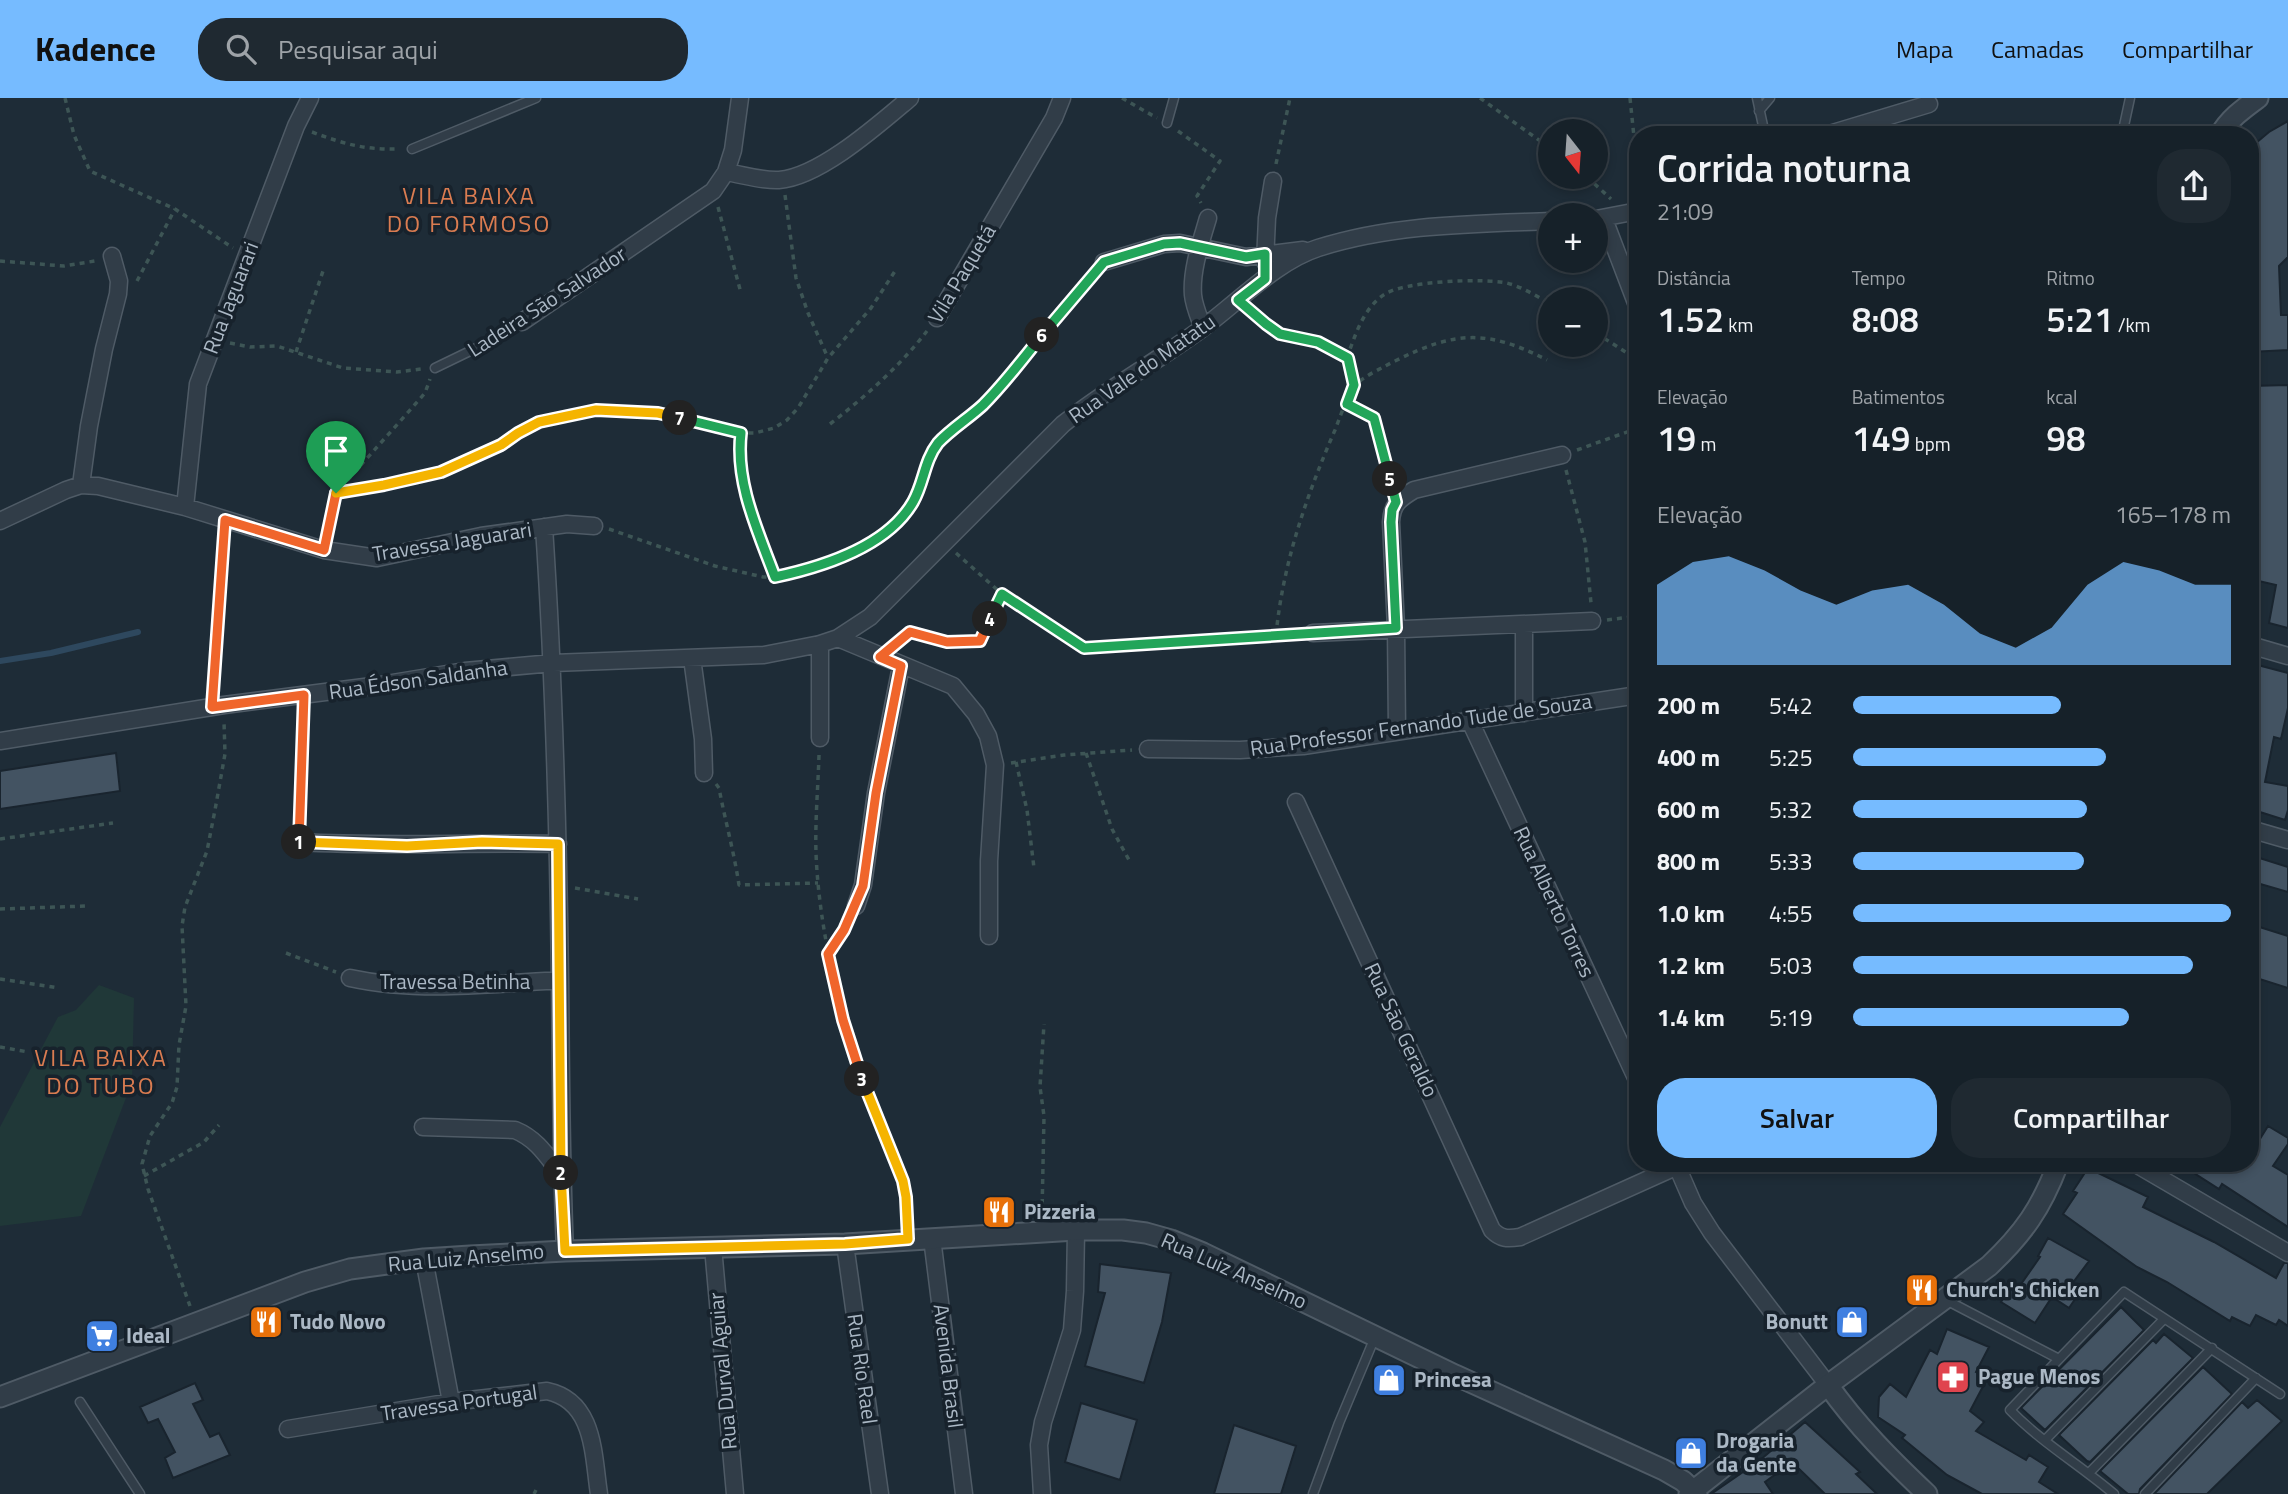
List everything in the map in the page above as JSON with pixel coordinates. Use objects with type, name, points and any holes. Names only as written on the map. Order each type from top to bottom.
[{"type":"street","name":"Rua Jaguarari","points":[[185,507],[198,384],[296,127],[310,98]]},
{"type":"street","points":[[740,98],[726,172],[766,180],[783,180],[807,173],[881,123],[910,98]]},
{"type":"street","name":"Vila Paquetá","points":[[937,318],[1054,118],[1062,98]]},
{"type":"street","points":[[2225,126],[2258,98]]},
{"type":"street","points":[[1856,126],[1929,104]]},
{"type":"street","name":"Ladeira São Salvador","points":[[522,322],[713,191],[726,172]]},
{"type":"street","points":[[1265,279],[1273,181]]},
{"type":"street","points":[[1608,218],[1629,213]]},
{"type":"street","points":[[1203,328],[1193,298],[1193,282],[1199,246],[1208,218]]},
{"type":"street","points":[[1608,221],[1629,283]]},
{"type":"street","name":"Rua Vale do Matatu","points":[[838,638],[870,617],[1063,424],[1090,402],[1203,328],[1289,262],[1316,248],[1400,229],[1538,222]]},
{"type":"street","points":[[1104,262],[1164,244],[1199,246],[1246,257],[1316,248]]},
{"type":"street","points":[[0,521],[81,485],[89,426],[118,294],[119,281],[112,256]]},
{"type":"street","points":[[1397,732],[1391,522],[1396,502],[1414,490],[1562,455]]},
{"type":"street","name":"Travessa Jaguarari","points":[[81,485],[99,486],[185,507],[324,550],[377,558],[481,536],[567,524],[594,526]]},
{"type":"street","points":[[544,527],[553,663],[558,844],[561,1174],[565,1251]]},
{"type":"street","points":[[1313,633],[1592,621]]},
{"type":"street","points":[[1524,624],[1524,713]]},
{"type":"street","points":[[838,638],[953,685],[964,696],[988,736],[995,765],[989,861],[989,936]]},
{"type":"street","name":"Rua Édson Saldanha","points":[[0,741],[218,706],[465,671],[553,663],[764,654],[838,638]]},
{"type":"street","points":[[820,644],[820,738]]},
{"type":"street","points":[[2259,648],[2288,656]]},
{"type":"street","points":[[692,658],[703,739],[704,773]]},
{"type":"street","points":[[856,906],[863,886],[876,793],[901,666]]},
{"type":"street","name":"Rua Professor Fernando Tude de Souza","points":[[1147,749],[1240,750],[1303,746],[1629,696]]},
{"type":"street","name":"Rua Alberto Torres","points":[[1470,721],[1629,1063]]},
{"type":"street","name":"Rua Sāo Geraldo","points":[[1296,802],[1492,1230],[1499,1237],[1520,1237],[1661,1172]]},
{"type":"street","points":[[2259,832],[2288,840]]},
{"type":"street","points":[[299,842],[407,846],[482,842],[558,844]]},
{"type":"street","name":"Travessa Betinha","points":[[350,978],[369,982],[455,986],[560,980]]},
{"type":"street","points":[[423,1127],[515,1130],[537,1143],[561,1174]]},
{"type":"street","points":[[1681,1172],[1693,1203],[1712,1233],[1852,1418],[1927,1494]]},
{"type":"street","points":[[1693,1493],[1828,1385],[1989,1266],[2022,1232],[2045,1196],[2055,1172]]},
{"type":"street","points":[[2150,1172],[2288,1253]]},
{"type":"street","points":[[1042,1494],[1042,1422],[1072,1330],[1076,1230]]},
{"type":"street","name":"Rua Luiz Anselmo","points":[[0,1397],[321,1277],[350,1269],[424,1259],[565,1251],[845,1244],[1076,1230],[1123,1230],[1171,1240],[1203,1253],[1376,1337],[1664,1470],[1693,1493]]},
{"type":"street","name":"Avenida Brasil","points":[[932,1238],[964,1494]]},
{"type":"street","name":"Rua Rio Rael","points":[[845,1244],[880,1494]]},
{"type":"street","name":"Rua Durval Aguiar","points":[[713,1247],[735,1494]]},
{"type":"street","points":[[424,1259],[452,1402]]},
{"type":"street","name":"Travessa Portugal","points":[[288,1429],[452,1402],[547,1391],[561,1394],[576,1405],[586,1420],[599,1494]]},
{"type":"lane","points":[[412,149],[536,98]]},
{"type":"lane","points":[[1167,123],[1174,98]]},
{"type":"lane","points":[[1757,98],[1763,126]]},
{"type":"lane","points":[[1759,111],[1770,98]]},
{"type":"lane","points":[[2124,126],[2130,98]]},
{"type":"lane","name":"Ladeira São Salvador","points":[[435,368],[499,337],[522,322]]},
{"type":"lane","points":[[843,1020],[872,1104],[903,1181],[908,1239]]},
{"type":"lane","points":[[2114,1494],[2031,1432],[2010,1410],[2124,1292],[2280,1394]]},
{"type":"lane","points":[[1945,1300],[2059,1359]]},
{"type":"lane","points":[[2045,1440],[2164,1319]]},
{"type":"lane","points":[[1313,1494],[1339,1423],[1376,1337]]},
{"type":"lane","points":[[2089,1473],[2212,1348]]},
{"type":"lane","points":[[2145,1494],[2256,1378]]},
{"type":"lane","points":[[80,1402],[140,1494]]},
{"type":"path","points":[[65,98],[74,135],[90,171],[175,209],[220,241],[247,256]]},
{"type":"path","points":[[1273,181],[1290,98]]},
{"type":"path","points":[[1480,98],[1538,139]]},
{"type":"path","points":[[1630,98],[1633,126]]},
{"type":"path","points":[[296,127],[357,147],[412,149]]},
{"type":"path","points":[[1208,218],[1198,196],[1220,161]]},
{"type":"path","points":[[783,180],[796,278],[828,358]]},
{"type":"path","points":[[713,191],[741,293]]},
{"type":"path","points":[[118,294],[134,287],[175,209]]},
{"type":"path","points":[[0,261],[64,266],[85,264],[112,256]]},
{"type":"path","points":[[594,526],[610,529],[715,566],[763,577],[814,569],[877,539],[903,516],[912,503],[920,486],[925,464],[939,443],[1004,384],[1104,262]]},
{"type":"path","points":[[296,352],[324,268]]},
{"type":"path","points":[[336,493],[441,472],[501,445],[539,422],[596,410],[658,413],[741,433],[755,433],[780,424],[793,414],[828,358],[871,308],[897,268]]},
{"type":"path","points":[[1276,635],[1280,597],[1293,542],[1320,463],[1354,385],[1348,358],[1363,318],[1383,295],[1400,287],[1449,282],[1507,283],[1538,296]]},
{"type":"path","points":[[1238,300],[1280,334],[1318,342],[1348,358]]},
{"type":"path","name":"Vila Paquetá","points":[[830,424],[871,392],[907,357],[937,318]]},
{"type":"path","points":[[1354,385],[1418,349],[1454,337],[1487,338],[1520,346],[1547,360]]},
{"type":"path","points":[[215,339],[250,347],[277,346],[343,368],[397,372],[435,368],[425,393],[336,493],[324,550]]},
{"type":"path","points":[[1608,341],[1629,354]]},
{"type":"path","points":[[1347,404],[1374,418],[1396,502]]},
{"type":"path","points":[[1629,431],[1562,455],[1585,542],[1592,621],[1629,617]]},
{"type":"path","points":[[741,433],[740,458],[749,505],[775,577]]},
{"type":"path","points":[[192,1313],[142,1164],[150,1136],[172,1102],[177,1087],[179,1045],[186,1006],[186,970],[181,926],[185,907],[207,851],[225,754],[218,706],[225,520]]},
{"type":"path","points":[[945,544],[1002,594],[1084,648],[1313,633]]},
{"type":"path","points":[[880,657],[910,632],[947,642],[980,641],[1002,594]]},
{"type":"path","points":[[299,842],[304,695]]},
{"type":"path","points":[[820,738],[816,850],[818,883],[828,954],[843,1020]]},
{"type":"path","points":[[995,765],[1086,753],[1147,749]]},
{"type":"path","points":[[1086,753],[1112,829],[1129,860]]},
{"type":"path","points":[[1016,762],[1027,810],[1034,868]]},
{"type":"path","points":[[704,773],[719,788],[739,885],[818,883]]},
{"type":"path","points":[[0,839],[113,822]]},
{"type":"path","points":[[558,885],[638,899]]},
{"type":"path","points":[[0,909],[87,906]]},
{"type":"path","points":[[828,954],[856,906]]},
{"type":"path","points":[[286,953],[350,978]]},
{"type":"path","points":[[0,979],[59,988]]},
{"type":"path","points":[[1041,1232],[1044,1116],[1040,1087],[1044,1024]]},
{"type":"path","points":[[0,1047],[28,1052]]},
{"type":"path","points":[[144,1176],[204,1142],[219,1125]]},
{"type":"green space","points":[[99,985],[134,998],[132,1082],[81,1216],[0,1226],[0,1127],[58,1017],[76,1010]]},
{"type":"building","points":[[2288,121],[2288,257],[2279,266],[2281,315],[2288,315],[2288,350],[2259,352],[2259,140]]},
{"type":"building","points":[[2288,385],[2288,628],[2269,623],[2276,585],[2259,581],[2259,386]]},
{"type":"building","points":[[2259,665],[2288,673],[2288,708],[2281,739],[2274,737],[2265,782],[2288,786],[2288,810],[2285,820],[2260,812],[2259,815]]},
{"type":"building","points":[[116,753],[120,791],[0,809],[0,771]]},
{"type":"building","points":[[2259,858],[2288,867],[2288,892],[2259,884]]},
{"type":"building","points":[[2259,927],[2288,936],[2288,988],[2259,979]]},
{"type":"building","points":[[2268,1126],[2288,1138],[2288,1144],[2273,1166],[2288,1175],[2288,1227],[2222,1184],[2219,1189],[2192,1172],[2259,1172],[2259,1140]]},
{"type":"building","points":[[2085,1172],[2096,1172],[2148,1197],[2143,1207],[2214,1242],[2276,1278],[2284,1263],[2288,1263],[2288,1326],[2279,1320],[2276,1325],[2256,1315],[2250,1326],[2232,1317],[2230,1321],[2137,1267],[2063,1214],[2077,1193],[2073,1191]]},
{"type":"building","points":[[2048,1238],[2089,1261],[2072,1284],[2082,1289],[2069,1308],[2052,1297],[2035,1323],[2001,1302],[2014,1283],[2019,1287],[2040,1257],[2038,1256]]},
{"type":"building","points":[[1100,1264],[1171,1273],[1162,1322],[1144,1383],[1085,1366],[1105,1293],[1098,1292]]},
{"type":"building","points":[[2121,1307],[2144,1330],[2045,1430],[2021,1408]]},
{"type":"building","points":[[1947,1329],[1989,1347],[1976,1372],[1988,1377],[1970,1411],[1984,1422],[1976,1431],[2026,1460],[2029,1455],[2048,1467],[2039,1482],[2058,1494],[1982,1494],[1947,1475],[1902,1438],[1905,1435],[1878,1417],[1879,1397],[1890,1384],[1906,1397],[1930,1350],[1937,1354]]},
{"type":"building","points":[[2164,1334],[2193,1358],[2090,1462],[2087,1461],[2059,1435],[2153,1340],[2156,1343]]},
{"type":"building","points":[[2203,1367],[2232,1394],[2140,1489],[2139,1494],[2128,1494],[2100,1471]]},
{"type":"building","points":[[195,1383],[203,1400],[193,1404],[210,1437],[219,1433],[230,1455],[173,1478],[165,1458],[175,1452],[158,1419],[148,1423],[140,1407]]},
{"type":"building","points":[[2257,1400],[2282,1421],[2207,1494],[2154,1494],[2242,1402],[2248,1408]]},
{"type":"building","points":[[1081,1403],[1137,1420],[1120,1480],[1065,1462]]},
{"type":"building","points":[[1805,1422],[1860,1472],[1856,1474],[1877,1494],[1825,1494],[1792,1462],[1765,1482],[1773,1494],[1711,1494],[1759,1461]]},
{"type":"building","points":[[1234,1425],[1296,1446],[1281,1494],[1214,1494]]},
{"type":"waterway","points":[[0,661],[51,653],[138,632]]},
{"type":"place","name":"Pizzeria","points":[[999,1212]]},
{"type":"place","name":"Church's Chicken","points":[[1922,1290]]},
{"type":"place","name":"Tudo Novo","points":[[266,1322]]},
{"type":"place","name":"Bonutt","points":[[1852,1322]]},
{"type":"place","name":"Ideal","points":[[102,1336]]},
{"type":"place","name":"Pague Menos","points":[[1953,1377]]},
{"type":"place","name":"Princesa","points":[[1389,1380]]},
{"type":"place","name":"Drogaria da Gente","points":[[1691,1453]]},
{"type":"district","name":"VILA BAIXA DO FORMOSO","points":[[469,210]]},
{"type":"district","name":"VILA BAIXA DO TUBO","points":[[101,1072]]},
{"type":"route","points":[[1180,243],[1246,257],[1265,254],[1265,279],[1238,300],[1280,334],[1304,337],[1348,358],[1354,385],[1347,404],[1374,418],[1396,502],[1391,522],[1396,628],[1084,648],[1002,594],[980,641],[947,642],[910,632],[880,657],[901,666],[876,793],[868,859],[856,906],[828,954],[856,1062],[903,1181],[908,1239],[845,1244],[565,1251],[561,1174],[558,844],[482,842],[407,846],[299,842],[304,695],[212,707],[225,520],[324,550],[336,493],[441,472],[472,460],[539,422],[596,410],[658,413],[741,433],[739,448],[749,505],[775,577],[814,569],[877,539],[903,516],[920,486],[925,464],[939,443],[1004,384],[1104,262],[1164,244],[1180,243]]}]
